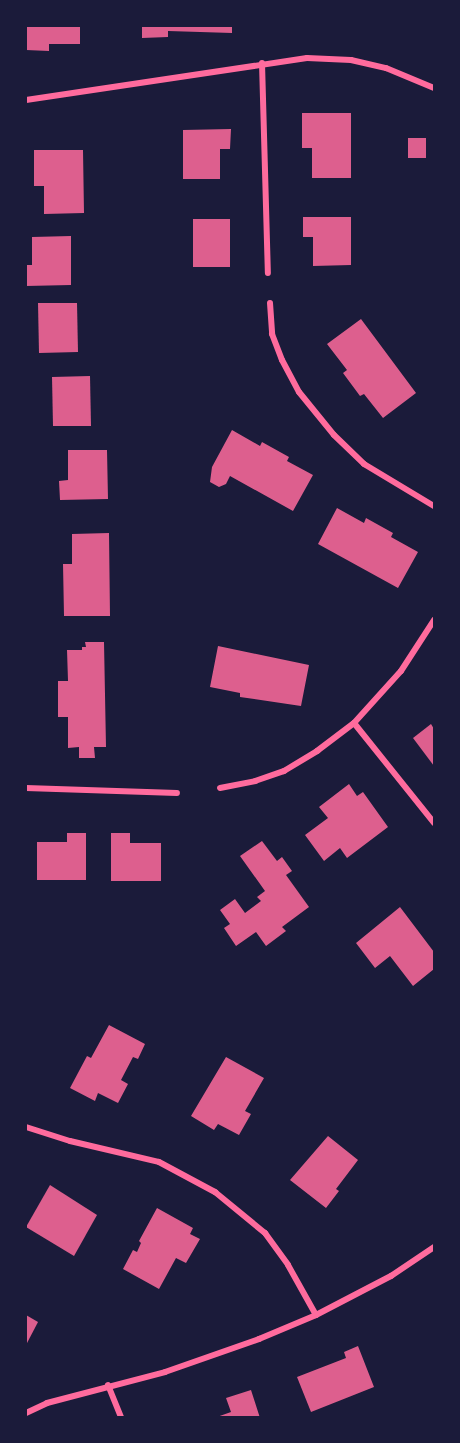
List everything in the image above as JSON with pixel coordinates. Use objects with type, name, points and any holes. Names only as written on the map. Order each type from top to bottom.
[{"type":"street","points":[[26,100],[307,58],[351,60],[386,68],[435,88]]},
{"type":"street","points":[[262,63],[267,273]]},
{"type":"street","points":[[270,303],[272,334],[282,360],[299,392],[334,435],[364,464],[435,506]]},
{"type":"street","points":[[220,788],[255,781],[284,771],[317,751],[354,723],[401,671],[435,620]]},
{"type":"street","points":[[354,723],[435,823]]},
{"type":"street","points":[[26,788],[177,793]]},
{"type":"street","points":[[26,1127],[70,1141],[159,1162],[215,1192],[265,1233],[288,1265],[316,1315]]},
{"type":"street","points":[[26,1413],[47,1403],[212,1357],[316,1315],[391,1276],[435,1247]]},
{"type":"street","points":[[108,1385],[121,1418]]},
{"type":"building","points":[[26,26],[80,26],[80,44],[49,44],[49,51],[26,50]]},
{"type":"building","points":[[142,26],[232,26],[232,33],[168,31],[168,37],[142,38]]},
{"type":"building","points":[[302,113],[351,113],[351,178],[312,178],[312,148],[302,148]]},
{"type":"building","points":[[231,129],[230,149],[220,149],[220,179],[183,179],[183,130]]},
{"type":"building","points":[[408,138],[426,138],[426,158],[408,158]]},
{"type":"building","points":[[34,150],[83,150],[84,213],[44,214],[44,186],[34,186]]},
{"type":"building","points":[[303,217],[351,217],[351,265],[313,266],[313,237],[303,237]]},
{"type":"building","points":[[193,219],[230,219],[230,267],[193,267]]},
{"type":"building","points":[[71,236],[71,285],[26,286],[26,265],[32,265],[32,237]]},
{"type":"building","points":[[38,303],[77,303],[78,352],[39,353]]},
{"type":"building","points":[[361,319],[416,393],[383,418],[364,394],[360,396],[343,373],[347,370],[327,344]]},
{"type":"building","points":[[90,376],[91,426],[53,426],[52,377]]},
{"type":"building","points":[[232,430],[260,446],[262,442],[289,457],[287,461],[313,475],[293,511],[230,476],[226,484],[219,487],[210,482],[212,467]]},
{"type":"building","points":[[68,450],[107,450],[108,499],[60,500],[59,481],[68,480]]},
{"type":"building","points":[[337,508],[364,523],[366,518],[393,533],[391,537],[418,552],[398,588],[318,544]]},
{"type":"building","points":[[109,533],[110,616],[64,616],[63,564],[72,564],[72,534]]},
{"type":"building","points":[[85,642],[104,642],[106,747],[94,747],[95,758],[79,758],[79,747],[68,748],[68,717],[58,717],[58,681],[68,681],[67,650],[82,650],[82,647],[86,647]]},
{"type":"building","points":[[218,646],[309,665],[301,706],[240,697],[240,693],[210,687]]},
{"type":"building","points":[[431,724],[434,729],[434,766],[413,738]]},
{"type":"building","points":[[349,784],[357,796],[363,792],[388,827],[347,858],[340,848],[324,861],[305,835],[328,818],[319,807]]},
{"type":"building","points":[[67,833],[86,833],[86,880],[37,880],[37,842],[67,842]]},
{"type":"building","points":[[111,833],[130,833],[130,843],[161,843],[161,881],[111,881]]},
{"type":"building","points":[[262,841],[277,861],[282,857],[292,871],[286,875],[309,907],[282,927],[286,931],[266,946],[256,932],[236,946],[224,928],[230,924],[220,910],[235,899],[245,913],[261,901],[257,897],[265,891],[240,856]]},
{"type":"building","points":[[400,907],[434,952],[434,969],[413,986],[390,956],[375,968],[356,943]]},
{"type":"building","points":[[109,1025],[145,1044],[138,1059],[133,1057],[121,1080],[128,1084],[118,1103],[98,1093],[95,1101],[70,1088],[87,1056],[91,1058]]},
{"type":"building","points":[[226,1057],[264,1078],[245,1111],[251,1114],[239,1135],[218,1124],[214,1130],[191,1116]]},
{"type":"building","points":[[328,1136],[358,1160],[336,1189],[339,1191],[326,1208],[290,1180]]},
{"type":"building","points":[[50,1185],[97,1215],[74,1256],[26,1227]]},
{"type":"building","points":[[157,1208],[193,1228],[190,1234],[200,1239],[186,1263],[176,1258],[159,1289],[123,1269],[133,1250],[137,1252],[141,1243],[139,1241]]},
{"type":"building","points":[[26,1315],[38,1322],[26,1345]]},
{"type":"building","points":[[358,1346],[374,1387],[311,1412],[297,1377],[346,1358],[344,1352]]},
{"type":"building","points":[[251,1390],[260,1418],[214,1418],[231,1412],[226,1398]]}]
